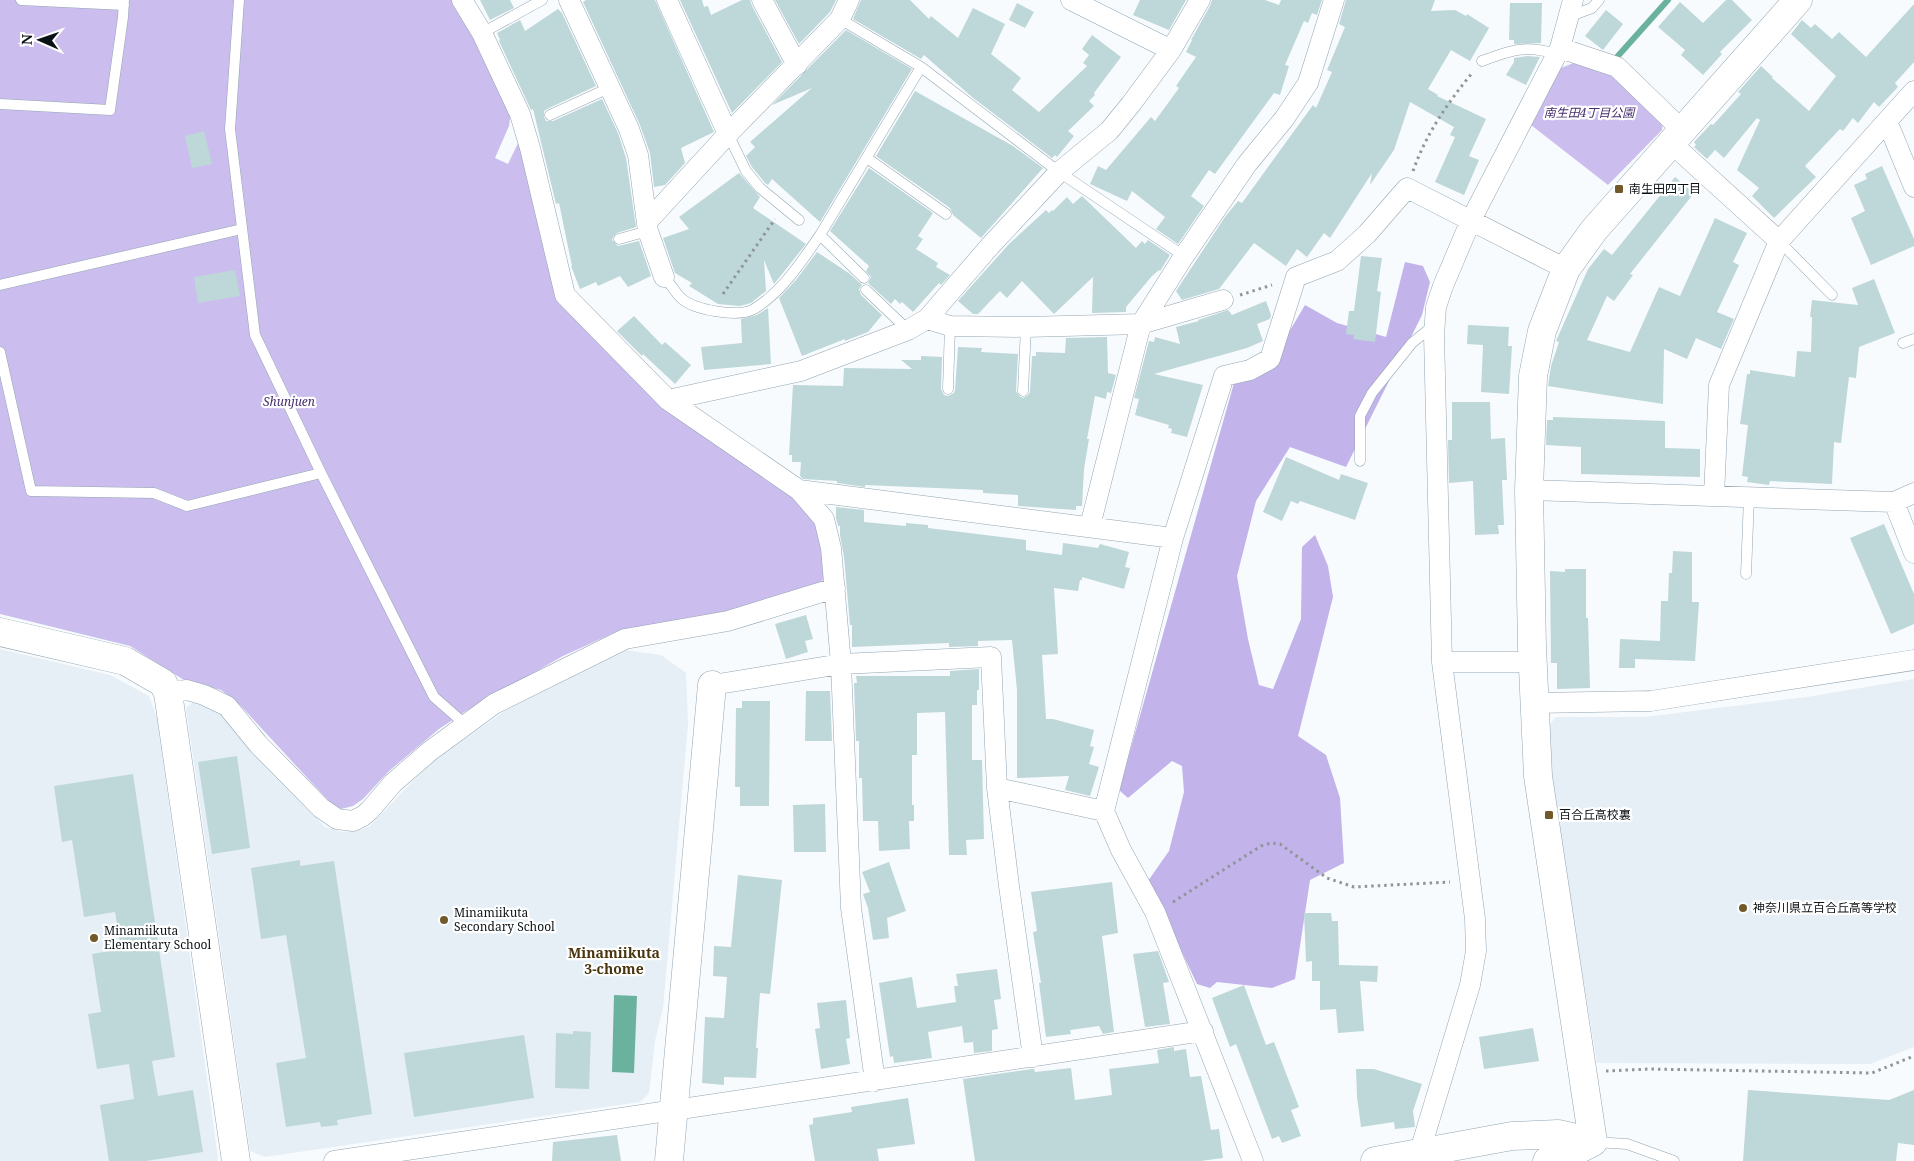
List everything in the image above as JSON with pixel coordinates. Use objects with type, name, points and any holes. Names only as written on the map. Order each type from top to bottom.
[{"type":"street","points":[[462,0],[482,33],[523,124],[565,295],[668,400],[799,490],[824,519],[832,548],[841,664],[851,908],[875,1081]]},
{"type":"street","points":[[569,0],[629,129],[638,155],[647,227],[664,277]]},
{"type":"street","points":[[667,0],[728,134]]},
{"type":"street","points":[[762,0],[797,65]]},
{"type":"street","points":[[647,227],[728,134],[797,65],[840,18],[849,0]]},
{"type":"street","points":[[1071,0],[1171,50]]},
{"type":"street","points":[[668,400],[801,371],[908,330],[926,319],[990,246],[1059,172],[1109,131],[1171,50],[1200,0]]},
{"type":"street","points":[[1090,526],[1141,324],[1184,256],[1247,164],[1284,119],[1308,83],[1334,0]]},
{"type":"street","points":[[1590,1152],[1538,776],[1532,662],[1529,490],[1533,376],[1542,331],[1566,269],[1594,230],[1798,0]]},
{"type":"street","points":[[1418,1157],[1470,985],[1476,951],[1470,880],[1442,662],[1434,325],[1436,307],[1471,220],[1558,51],[1570,9]]},
{"type":"street","points":[[1558,51],[1617,67],[1676,136],[1779,241]]},
{"type":"street","points":[[1714,496],[1719,386],[1779,241],[1914,91]]},
{"type":"street","points":[[1887,121],[1914,187]]},
{"type":"street","points":[[1253,1161],[1155,912],[1120,850],[1104,811],[1173,538],[1224,376],[1250,370],[1270,359],[1296,277],[1337,261],[1367,234],[1407,188],[1566,269]]},
{"type":"street","points":[[926,319],[950,326],[1026,327],[1141,324],[1223,300]]},
{"type":"street","points":[[799,490],[1173,538]]},
{"type":"street","points":[[1529,490],[1894,502],[1914,493]]},
{"type":"street","points":[[1894,502],[1914,553]]},
{"type":"street","points":[[168,693],[187,690],[204,695],[227,706],[258,744],[321,808],[337,819],[353,821],[370,810],[392,783],[430,751],[494,704],[624,639],[728,622],[835,588]]},
{"type":"street","points":[[0,632],[125,661],[163,683],[168,693],[236,1161]]},
{"type":"street","points":[[669,1161],[712,684],[841,664],[991,657],[997,788],[1033,1057]]},
{"type":"street","points":[[1534,703],[1651,702],[1914,660]]},
{"type":"street","points":[[1442,662],[1532,662]]},
{"type":"street","points":[[997,788],[1104,811]]},
{"type":"street","points":[[334,1161],[1203,1031]]},
{"type":"street","points":[[1375,1161],[1418,1157],[1512,1136],[1558,1134],[1590,1152]]},
{"type":"street","points":[[1547,1161],[1590,1152]]},
{"type":"lane","points":[[0,104],[110,110],[124,3],[21,0]]},
{"type":"lane","points":[[238,0],[230,129],[255,335],[321,473],[434,697],[466,725]]},
{"type":"lane","points":[[482,33],[542,0]]},
{"type":"lane","points":[[1570,9],[1592,8],[1599,0]]},
{"type":"lane","points":[[840,18],[921,67],[1059,172],[1184,256]]},
{"type":"lane","points":[[1482,60],[1514,49],[1558,51]]},
{"type":"lane","points":[[664,277],[682,299],[704,309],[729,313],[752,310],[774,292],[802,262],[820,236],[921,67]]},
{"type":"lane","points":[[550,115],[609,88]]},
{"type":"lane","points":[[728,134],[746,171],[760,188],[799,220]]},
{"type":"lane","points":[[867,158],[946,214]]},
{"type":"lane","points":[[620,238],[647,227]]},
{"type":"lane","points":[[0,284],[242,228]]},
{"type":"lane","points":[[820,236],[864,278]]},
{"type":"lane","points":[[1779,241],[1832,295]]},
{"type":"lane","points":[[866,290],[908,330]]},
{"type":"lane","points":[[1360,461],[1360,416],[1372,393],[1412,342],[1434,325]]},
{"type":"lane","points":[[948,389],[950,326]]},
{"type":"lane","points":[[1023,391],[1026,327]]},
{"type":"lane","points":[[1904,343],[1914,339]]},
{"type":"lane","points":[[0,352],[31,491],[154,493],[187,506],[321,473]]},
{"type":"lane","points":[[1746,574],[1749,498]]},
{"type":"lane","points":[[1590,1152],[1627,1144],[1674,1161]]},
{"type":"path","points":[[1407,188],[1419,152],[1433,126],[1459,88],[1482,60]]},
{"type":"path","points":[[723,294],[783,208]]},
{"type":"path","points":[[1223,300],[1296,277]]},
{"type":"path","points":[[1155,912],[1261,846],[1271,843],[1280,844],[1327,878],[1354,887],[1470,880]]},
{"type":"path","points":[[1610,1070],[1872,1073],[1914,1056]]},
{"type":"shaded area","points":[[1405,262],[1423,266],[1430,282],[1422,315],[1346,467],[1290,447],[1256,501],[1237,576],[1248,639],[1259,685],[1273,689],[1301,619],[1302,547],[1315,535],[1328,566],[1333,597],[1298,736],[1326,755],[1340,798],[1344,863],[1310,880],[1295,979],[1272,988],[1217,982],[1210,988],[1197,984],[1148,881],[1169,851],[1184,792],[1182,766],[1172,761],[1128,798],[1119,790],[1234,383],[1273,359],[1305,305],[1337,323],[1386,337]]},
{"type":"shaded area","name":"Minamiikuta Elementary School","points":[[0,649],[110,675],[149,696],[157,718],[217,1161],[0,1161]]},
{"type":"shaded area","name":"Minamiikuta Secondary School","points":[[624,650],[661,655],[686,673],[688,724],[663,1008],[655,1041],[649,1093],[640,1102],[265,1157],[250,1151],[186,708],[195,701],[212,706],[325,827],[343,832],[360,830],[370,826],[429,764],[509,708]]},
{"type":"shaded area","name":"神奈川県立百合丘高等学校","points":[[1914,679],[1914,1047],[1870,1064],[1597,1063],[1549,770],[1550,724],[1556,717],[1645,717],[1807,697]]},
{"type":"shaded area","points":[[614,995],[637,996],[634,1073],[612,1072]]},
{"type":"green space","name":"Shunjuen","points":[[0,0],[455,0],[511,112],[509,126],[495,158],[508,164],[520,139],[559,296],[805,506],[817,529],[826,577],[818,584],[764,602],[685,621],[618,631],[563,656],[466,711],[439,729],[389,771],[363,799],[353,806],[341,809],[333,805],[240,705],[221,690],[187,682],[130,646],[0,614]]},
{"type":"green space","name":"南生田4丁目公園","points":[[1579,61],[1611,74],[1663,120],[1662,130],[1608,185],[1531,125],[1558,69]]},
{"type":"building","points":[[480,0],[510,0],[514,8],[490,20]]},
{"type":"building","points":[[586,0],[655,0],[714,132],[681,148],[685,163],[665,185],[654,187],[650,153],[640,125],[583,2]]},
{"type":"building","points":[[680,0],[702,0],[704,7],[708,6],[711,15],[742,0],[750,0],[782,62],[732,113]]},
{"type":"building","points":[[775,0],[836,0],[830,12],[799,44]]},
{"type":"building","points":[[861,0],[910,0],[929,19],[931,16],[958,38],[973,8],[1005,24],[991,54],[1021,78],[1012,90],[1039,112],[1087,66],[1083,63],[1089,55],[1082,49],[1092,35],[1121,57],[1089,101],[1094,106],[1068,131],[1074,136],[1057,157],[1055,155],[1052,158],[972,97],[924,55],[921,59],[853,19]]},
{"type":"building","points":[[1140,0],[1186,0],[1169,30],[1133,15]]},
{"type":"building","points":[[1212,0],[1265,0],[1279,5],[1281,0],[1322,0],[1317,15],[1312,13],[1308,23],[1304,21],[1285,65],[1289,66],[1280,95],[1274,93],[1215,174],[1209,170],[1191,196],[1204,206],[1178,244],[1156,229],[1165,217],[1132,191],[1127,201],[1090,184],[1098,166],[1106,170],[1151,117],[1155,121],[1179,88],[1176,86],[1196,57],[1186,52]]},
{"type":"building","points":[[1346,0],[1435,0],[1431,11],[1455,10],[1466,16],[1467,14],[1489,28],[1470,61],[1451,50],[1428,89],[1437,96],[1486,119],[1469,156],[1479,160],[1464,195],[1435,182],[1455,137],[1450,135],[1454,127],[1410,102],[1394,150],[1370,185],[1372,173],[1330,238],[1324,233],[1307,257],[1297,249],[1286,266],[1254,243],[1219,289],[1182,300],[1176,291],[1225,217],[1238,201],[1242,203],[1313,105],[1316,108],[1332,72],[1327,70],[1345,27],[1339,24]]},
{"type":"building","points":[[1726,0],[1732,0],[1752,20],[1720,52],[1722,54],[1703,75],[1681,55],[1685,50],[1658,27],[1680,2],[1703,23]]},
{"type":"building","points":[[1017,3],[1034,12],[1025,28],[1009,20]]},
{"type":"building","points":[[1510,3],[1542,3],[1541,43],[1514,44],[1514,40],[1509,40]]},
{"type":"building","points":[[1914,4],[1914,62],[1895,83],[1898,87],[1879,107],[1874,102],[1858,123],[1853,118],[1843,131],[1840,129],[1805,166],[1816,177],[1774,218],[1752,196],[1759,188],[1737,170],[1760,120],[1757,118],[1724,158],[1715,150],[1707,159],[1694,147],[1696,145],[1694,142],[1711,124],[1713,125],[1741,94],[1738,92],[1761,66],[1809,111],[1836,76],[1791,34],[1802,20],[1811,28],[1815,24],[1832,39],[1839,32],[1866,57]]},
{"type":"building","points":[[558,9],[562,13],[596,86],[547,109],[544,111],[544,117],[546,121],[553,121],[602,99],[618,133],[626,158],[636,227],[617,233],[612,240],[618,246],[639,241],[651,276],[628,287],[620,276],[598,286],[596,282],[580,289],[571,266],[559,203],[556,204],[533,109],[531,110],[499,41],[497,33],[520,20],[525,31]]},
{"type":"building","points":[[1606,10],[1623,24],[1603,50],[1585,36]]},
{"type":"building","points":[[846,30],[912,69],[820,222],[772,179],[768,185],[765,183],[746,156],[755,147],[750,142],[812,88],[772,105]]},
{"type":"building","points":[[1540,57],[1526,85],[1506,75],[1514,62],[1514,58]]},
{"type":"building","points":[[915,91],[1013,146],[1043,168],[981,238],[953,215],[950,208],[876,156]]},
{"type":"building","points":[[204,131],[212,164],[192,168],[185,136]]},
{"type":"building","points":[[1882,166],[1914,239],[1914,246],[1871,265],[1851,218],[1865,211],[1854,185],[1867,179],[1865,174]]},
{"type":"building","points":[[869,168],[933,213],[918,236],[923,239],[916,249],[938,263],[936,267],[950,275],[941,285],[939,283],[913,312],[902,302],[900,304],[895,299],[891,304],[868,283],[871,277],[866,271],[869,266],[830,231]]},
{"type":"building","points":[[739,173],[760,197],[753,208],[806,244],[774,284],[764,260],[766,291],[751,303],[740,306],[718,304],[689,286],[692,283],[675,273],[663,238],[689,229],[679,217]]},
{"type":"building","points":[[1675,177],[1694,193],[1630,274],[1633,275],[1614,301],[1607,296],[1587,340],[1630,352],[1659,287],[1680,296],[1715,218],[1747,233],[1733,262],[1739,265],[1717,312],[1734,319],[1721,349],[1696,338],[1687,359],[1664,349],[1663,404],[1548,386],[1551,366],[1559,342],[1556,341],[1588,269],[1604,249],[1612,255]]},
{"type":"building","points":[[1082,196],[1136,248],[1142,241],[1145,244],[1148,240],[1170,255],[1160,271],[1152,276],[1126,307],[1126,312],[1092,313],[1093,277],[1054,314],[1022,281],[1007,298],[1000,291],[978,314],[973,314],[958,301],[1009,244],[1046,210],[1049,213],[1053,211],[1067,197],[1073,204]]},
{"type":"building","points":[[817,252],[850,274],[862,285],[859,289],[861,295],[882,315],[868,332],[802,356],[779,298],[796,280]]},
{"type":"building","points":[[1361,256],[1382,258],[1377,291],[1381,292],[1375,342],[1353,339],[1354,335],[1346,334],[1349,311],[1354,311]]},
{"type":"building","points":[[235,270],[240,296],[198,303],[194,277]]},
{"type":"building","points":[[1874,279],[1895,333],[1859,347],[1856,378],[1849,377],[1841,443],[1834,442],[1832,484],[1770,481],[1769,485],[1747,482],[1748,477],[1742,476],[1748,425],[1740,424],[1747,374],[1750,374],[1750,370],[1795,377],[1797,351],[1811,352],[1812,317],[1810,317],[1812,300],[1858,305],[1852,288]]},
{"type":"building","points":[[1266,301],[1271,315],[1270,319],[1257,324],[1263,341],[1247,348],[1154,374],[1203,385],[1187,437],[1171,433],[1172,429],[1168,428],[1169,425],[1135,415],[1139,399],[1134,398],[1149,341],[1154,342],[1155,337],[1180,344],[1176,327],[1228,310],[1232,315]]},
{"type":"building","points":[[768,308],[771,364],[704,370],[701,347],[742,343],[741,319],[757,315]]},
{"type":"building","points":[[634,316],[662,345],[665,342],[691,365],[675,384],[643,354],[642,356],[617,331]]},
{"type":"building","points":[[1468,325],[1509,327],[1508,346],[1512,346],[1509,394],[1481,392],[1483,345],[1467,344]]},
{"type":"building","points":[[1107,337],[1108,373],[1116,375],[1111,393],[1107,392],[1106,399],[1095,396],[1087,439],[1089,439],[1084,469],[1082,506],[1076,506],[1076,510],[1018,506],[1018,495],[983,493],[983,490],[865,485],[865,487],[837,483],[837,481],[803,479],[800,476],[801,462],[792,462],[792,455],[789,455],[793,385],[843,386],[844,368],[912,369],[901,360],[921,360],[921,356],[942,357],[941,389],[944,395],[948,396],[954,393],[955,390],[958,347],[982,348],[981,352],[1018,354],[1016,391],[1023,398],[1030,392],[1032,356],[1036,356],[1036,352],[1065,353],[1066,338]]},
{"type":"building","points":[[1452,402],[1490,402],[1491,439],[1505,438],[1507,480],[1502,480],[1504,525],[1498,525],[1499,534],[1475,535],[1473,481],[1449,483],[1448,440],[1452,440]]},
{"type":"building","points":[[1553,417],[1665,421],[1665,448],[1700,449],[1700,477],[1581,474],[1581,447],[1546,445],[1547,420],[1553,420]]},
{"type":"building","points":[[1286,457],[1339,480],[1341,474],[1368,483],[1355,520],[1300,501],[1298,504],[1291,501],[1282,521],[1263,512]]},
{"type":"building","points":[[836,507],[864,510],[864,522],[906,526],[906,523],[928,525],[928,528],[1026,540],[1026,550],[1062,555],[1063,543],[1098,548],[1100,544],[1129,552],[1125,567],[1130,568],[1124,589],[1082,577],[1078,591],[1054,588],[1058,654],[1042,655],[1046,719],[1053,719],[1094,730],[1090,746],[1094,747],[1089,764],[1099,767],[1090,796],[1065,790],[1069,776],[1017,778],[1017,690],[1012,640],[978,641],[978,646],[949,647],[949,643],[852,647],[852,625],[850,625],[844,557],[840,526],[838,526],[836,518]]},
{"type":"building","points":[[1884,524],[1914,594],[1914,624],[1891,634],[1850,538]]},
{"type":"building","points":[[1673,551],[1692,552],[1692,602],[1699,602],[1695,661],[1635,659],[1635,668],[1619,668],[1620,639],[1660,641],[1661,601],[1668,601],[1669,573],[1672,573]]},
{"type":"building","points":[[1565,569],[1586,569],[1586,618],[1588,618],[1590,688],[1557,689],[1557,663],[1551,663],[1550,571],[1565,572]]},
{"type":"building","points":[[806,615],[813,639],[805,641],[808,652],[786,659],[775,624]]},
{"type":"building","points":[[979,669],[977,705],[972,705],[972,760],[982,760],[984,839],[966,840],[967,855],[949,855],[945,712],[917,713],[917,755],[912,755],[912,805],[914,805],[914,821],[909,821],[910,849],[879,851],[878,821],[863,821],[862,778],[859,778],[859,741],[856,741],[854,683],[857,683],[856,676],[950,676],[950,671]]},
{"type":"building","points":[[806,691],[830,691],[832,741],[805,741]]},
{"type":"building","points":[[742,701],[770,701],[769,806],[740,806],[740,787],[735,787],[736,708],[742,708]]},
{"type":"building","points":[[237,756],[250,848],[212,854],[198,762]]},
{"type":"building","points":[[133,774],[175,1057],[152,1061],[158,1096],[193,1090],[203,1152],[146,1161],[109,1161],[100,1105],[134,1099],[129,1064],[97,1069],[88,1014],[101,1012],[92,954],[121,949],[115,912],[84,917],[72,840],[62,842],[54,786]]},
{"type":"building","points":[[825,804],[826,852],[794,852],[793,805]]},
{"type":"building","points":[[300,860],[300,866],[334,861],[372,1114],[337,1120],[338,1125],[321,1127],[320,1122],[286,1127],[276,1063],[306,1058],[286,935],[261,939],[251,868]]},
{"type":"building","points":[[889,862],[906,911],[887,918],[889,938],[873,940],[868,908],[863,894],[870,892],[862,872]]},
{"type":"building","points":[[738,875],[782,880],[770,994],[760,993],[756,1078],[724,1077],[724,1085],[702,1083],[705,1017],[724,1018],[727,977],[713,976],[714,946],[731,947]]},
{"type":"building","points":[[1112,882],[1118,933],[1102,936],[1114,1032],[1103,1034],[1099,1026],[1070,1030],[1071,1034],[1046,1037],[1039,983],[1041,983],[1033,932],[1037,931],[1031,892]]},
{"type":"building","points":[[1304,913],[1331,913],[1332,921],[1338,921],[1339,965],[1378,966],[1377,982],[1360,981],[1364,1031],[1338,1033],[1336,1009],[1320,1010],[1320,981],[1312,981],[1312,961],[1306,962]]},
{"type":"building","points":[[1158,951],[1169,982],[1163,983],[1170,1024],[1145,1027],[1133,954]]},
{"type":"building","points":[[997,969],[1001,999],[994,1000],[998,1029],[992,1030],[992,1051],[974,1053],[973,1042],[964,1043],[962,1026],[928,1032],[932,1058],[894,1063],[893,1056],[890,1057],[879,983],[912,977],[917,1008],[956,1002],[954,986],[958,986],[956,974]]},
{"type":"building","points":[[1244,985],[1266,1045],[1274,1042],[1299,1107],[1291,1110],[1301,1136],[1282,1143],[1279,1136],[1272,1139],[1236,1044],[1230,1047],[1212,998]]},
{"type":"building","points":[[846,1000],[850,1038],[846,1039],[850,1064],[821,1069],[815,1029],[820,1028],[817,1003]]},
{"type":"building","points":[[1533,1028],[1539,1061],[1484,1069],[1479,1037]]},
{"type":"building","points":[[573,1031],[591,1032],[589,1089],[555,1088],[556,1033],[573,1034]]},
{"type":"building","points":[[524,1035],[534,1098],[414,1117],[404,1053]]},
{"type":"building","points":[[1174,1047],[1174,1051],[1186,1049],[1190,1077],[1201,1076],[1211,1130],[1219,1129],[1223,1158],[1201,1161],[975,1161],[963,1079],[1032,1069],[1035,1072],[1071,1068],[1075,1100],[1112,1095],[1109,1069],[1159,1063],[1157,1050]]},
{"type":"building","points":[[1356,1069],[1374,1069],[1422,1084],[1413,1111],[1415,1127],[1395,1129],[1394,1122],[1361,1127]]},
{"type":"building","points":[[1748,1090],[1889,1100],[1914,1090],[1914,1145],[1898,1143],[1896,1161],[1743,1161]]},
{"type":"building","points":[[908,1098],[915,1144],[877,1149],[879,1161],[815,1161],[809,1125],[813,1124],[813,1118],[852,1112],[851,1107]]},
{"type":"building","points":[[617,1135],[621,1161],[552,1161],[553,1142]]},
{"type":"waterway","points":[[1617,57],[1668,0]]},
{"type":"place","name":"南生田四丁目","points":[[1619,189]]},
{"type":"place","name":"百合丘高校裏","points":[[1549,815]]},
{"type":"place","name":"神奈川県立百合丘高等学校","points":[[1743,908]]},
{"type":"place","name":"Minamiikuta Secondary School","points":[[444,920]]},
{"type":"place","name":"Minamiikuta Elementary School","points":[[94,938]]},
{"type":"district","name":"Minamiikuta 3-chome","points":[[614,962]]}]
